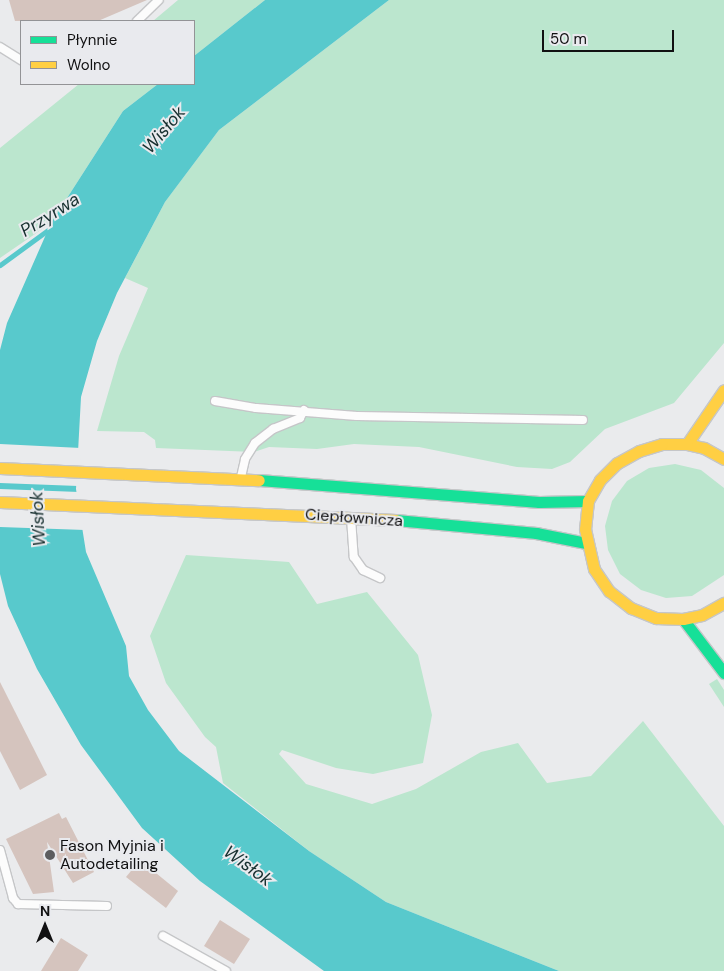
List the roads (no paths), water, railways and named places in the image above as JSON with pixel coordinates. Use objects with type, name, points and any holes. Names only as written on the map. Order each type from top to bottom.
[{"type":"main road","points":[[687,444],[724,390]]},
{"type":"main road","points":[[724,459],[704,448],[687,444],[654,446],[639,451],[617,463],[600,480],[588,501],[586,543],[594,569],[609,592],[623,603],[656,618],[683,619],[702,615],[724,603]]},
{"type":"main road","name":"Ciepłownicza","points":[[0,468],[328,482],[539,502],[588,501]]},
{"type":"main road","name":"Ciepłownicza","points":[[0,502],[351,516],[536,533],[586,543]]},
{"type":"main road","points":[[683,619],[724,673]]},
{"type":"lane","points":[[137,20],[159,0]]},
{"type":"lane","points":[[0,47],[20,59]]},
{"type":"lane","points":[[215,401],[256,408],[304,410],[357,416],[583,420]]},
{"type":"lane","points":[[240,479],[245,459],[255,443],[273,429],[300,418],[304,410]]},
{"type":"lane","points":[[351,516],[354,557],[363,570],[380,578]]},
{"type":"lane","points":[[0,850],[13,898],[18,904],[107,906]]},
{"type":"lane","points":[[163,936],[226,971]]},
{"type":"water","name":"Wisłok","points":[[265,0],[389,0],[219,130],[165,202],[117,293],[97,341],[81,397],[76,489],[86,552],[126,646],[129,676],[148,710],[179,751],[309,851],[386,902],[559,971],[324,971],[200,881],[142,828],[81,745],[37,669],[8,606],[0,574],[0,350],[7,323],[51,223],[123,111],[157,85],[195,85],[195,55]]},
{"type":"waterway","name":"Przyrwa","points":[[0,265],[52,227]]},
{"type":"place","name":"Fason Myjnia i Autodetailing","points":[[50,855]]}]
